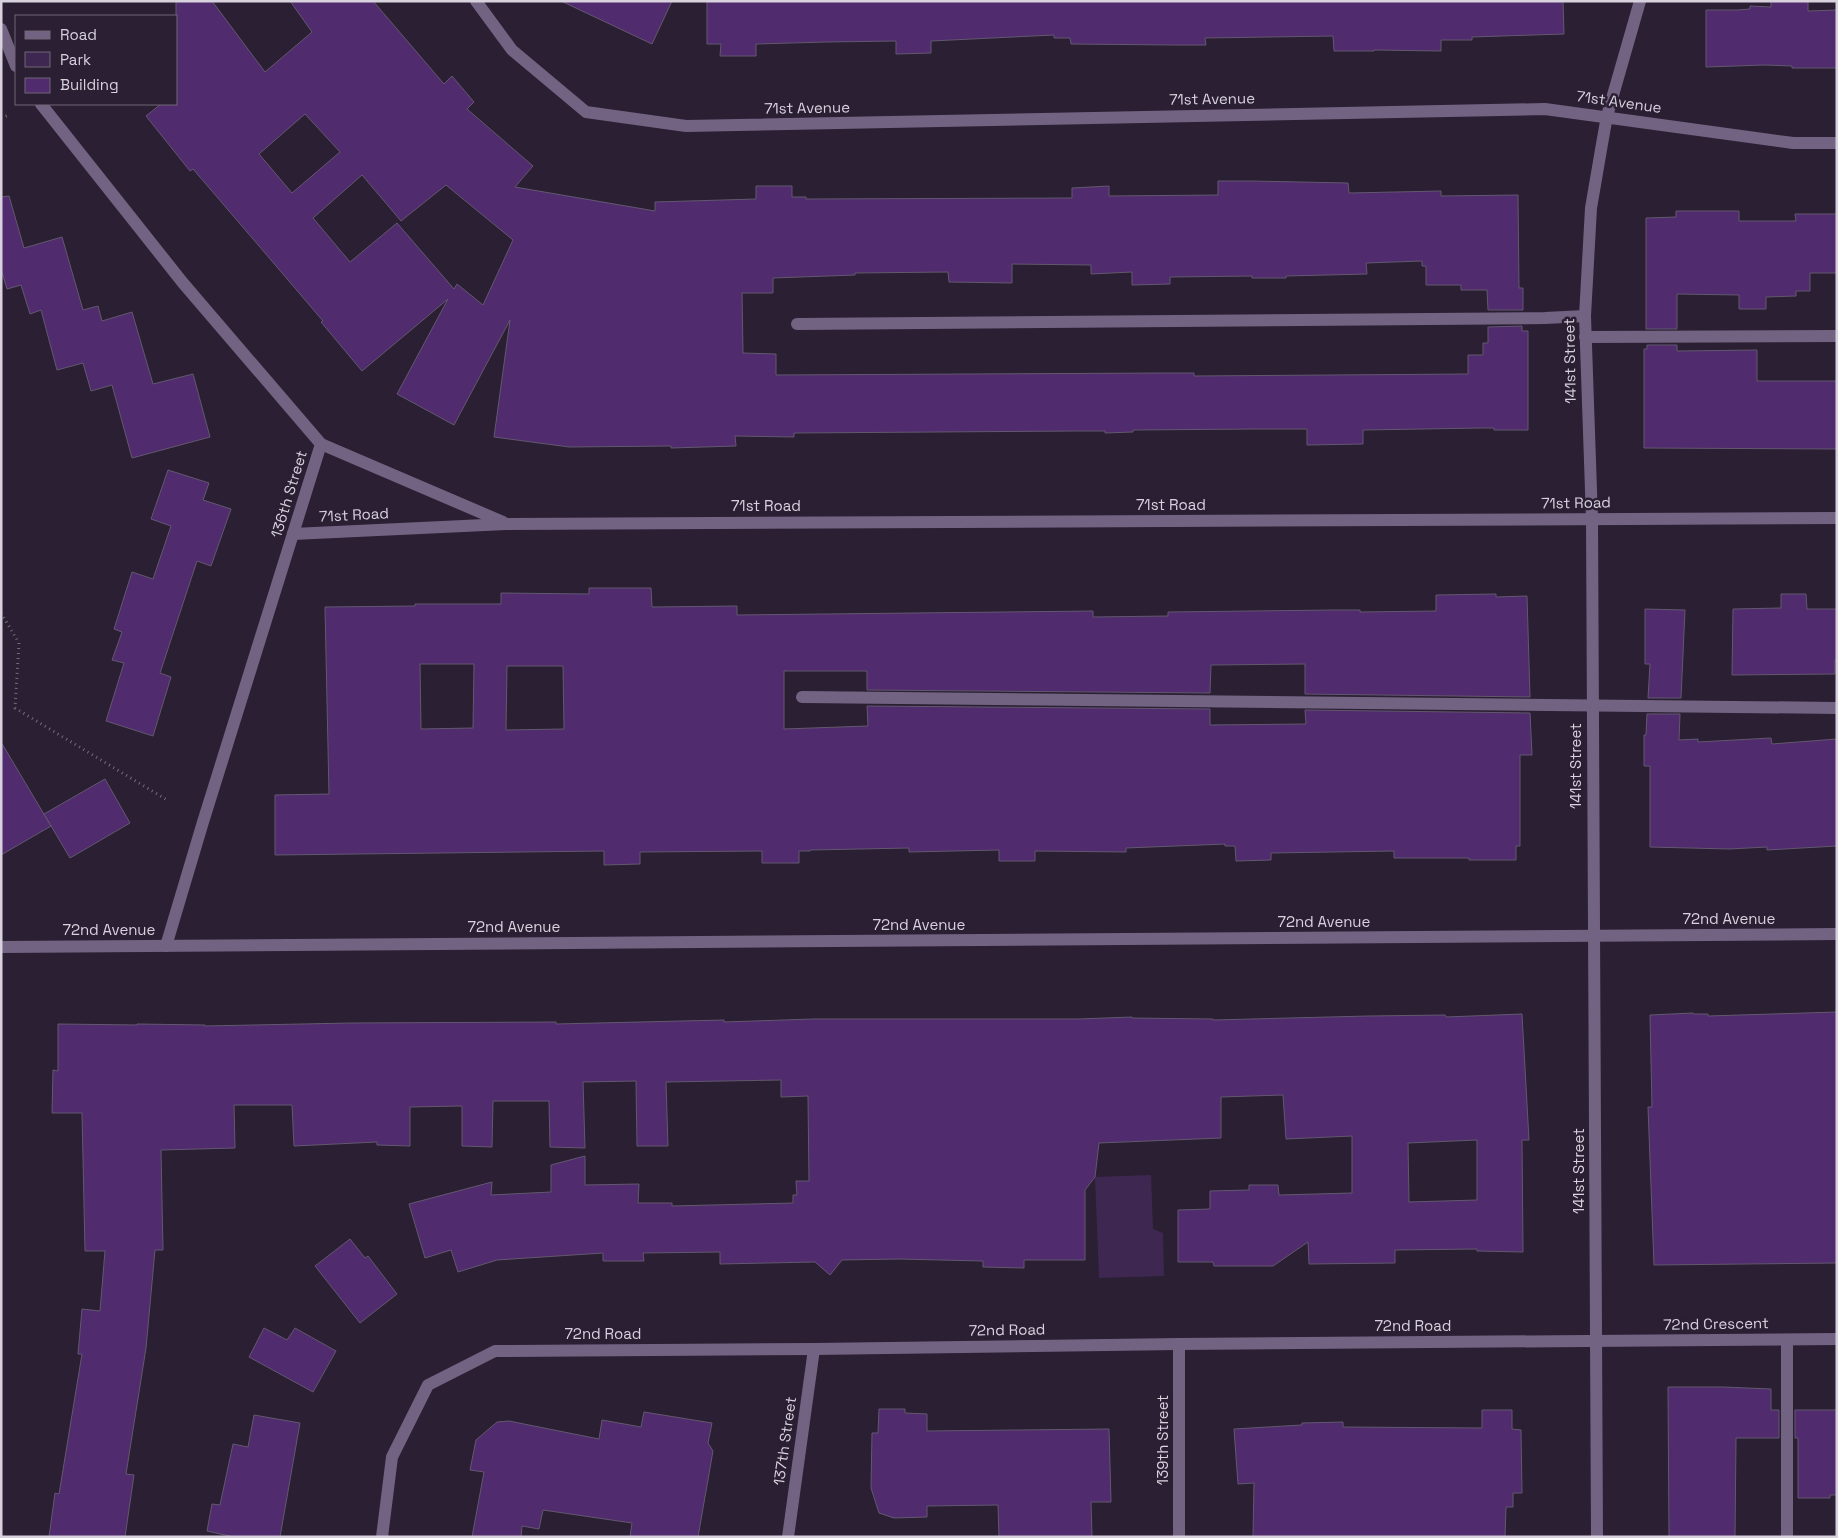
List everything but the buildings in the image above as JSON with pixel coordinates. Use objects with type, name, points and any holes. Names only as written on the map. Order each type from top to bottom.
[{"type":"street","name":"71st Avenue","points":[[476,1],[512,50],[586,112],[686,126],[1545,109],[1793,143],[1837,143]]},
{"type":"street","name":"141st Street","points":[[1597,1537],[1592,519],[1585,316],[1591,208],[1607,116],[1640,1]]},
{"type":"street","points":[[1,29],[15,64]]},
{"type":"street","name":"136th Street","points":[[42,105],[183,283],[321,444],[166,946]]},
{"type":"street","points":[[798,324],[1585,316]]},
{"type":"street","points":[[1585,337],[1837,336]]},
{"type":"street","name":"71st Road","points":[[321,444],[506,524]]},
{"type":"street","name":"71st Road","points":[[293,534],[506,524],[1837,518]]},
{"type":"street","points":[[802,697],[1837,708]]},
{"type":"street","name":"72nd Avenue","points":[[1,947],[1837,934]]},
{"type":"street","name":"72nd Crescent","points":[[1596,1342],[1837,1339]]},
{"type":"street","points":[[1787,1340],[1787,1537]]},
{"type":"street","name":"72nd Road","points":[[382,1537],[392,1457],[428,1385],[495,1351],[1596,1342]]},
{"type":"street","name":"139th Street","points":[[1179,1344],[1179,1537]]},
{"type":"street","name":"137th Street","points":[[788,1537],[814,1349]]},
{"type":"path","points":[[1,118],[9,115]]},
{"type":"path","points":[[1,613],[19,643],[15,708],[167,800]]},
{"type":"green space","points":[[1151,1175],[1153,1229],[1163,1233],[1164,1276],[1099,1278],[1095,1177]]}]
